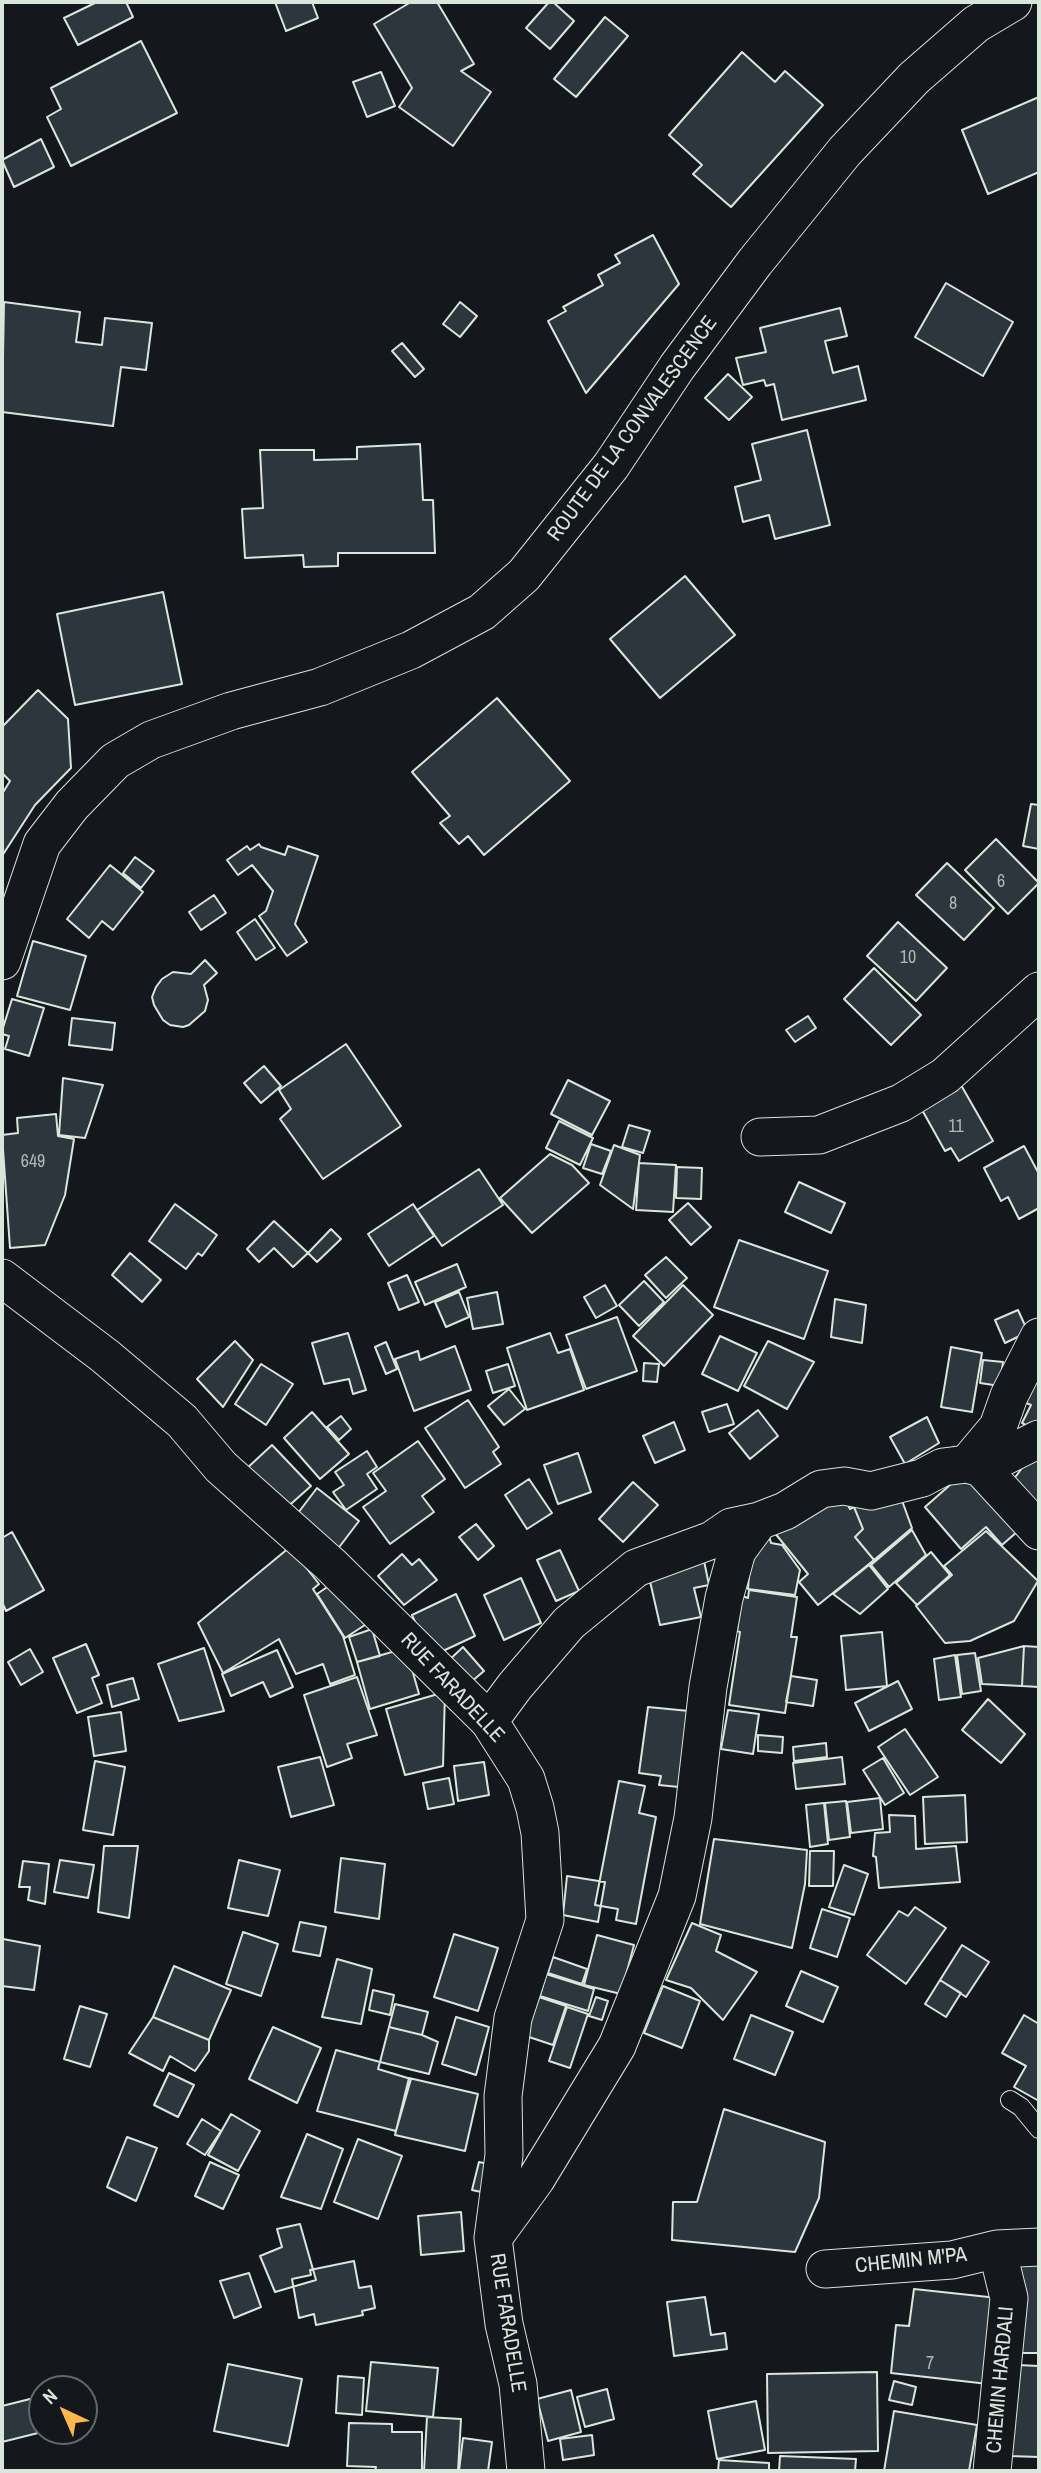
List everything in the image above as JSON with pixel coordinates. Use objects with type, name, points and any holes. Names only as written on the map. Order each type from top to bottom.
[{"type":"street","name":"ROUTE DE LA CONVALESCENCE","points":[[2,961],[42,844],[72,805],[115,761],[151,740],[185,727],[231,711],[320,687],[411,650],[482,612],[524,575],[611,466],[677,367],[755,262],[845,151],[914,78],[976,24],[1013,2]]},
{"type":"street","points":[[760,1137],[819,1135],[901,1103],[945,1076],[1039,991]]},
{"type":"street","name":"RUE FARADELLE","points":[[2,1278],[105,1356],[182,1421],[221,1467],[331,1565],[489,1721],[526,1779],[536,1808],[540,1833],[545,1920],[513,2018],[502,2096],[504,2155],[493,2238],[504,2324],[518,2384],[526,2471]]},
{"type":"street","points":[[974,1466],[998,1427],[1009,1396],[1039,1338]]},
{"type":"street","points":[[489,1721],[569,1623],[636,1568],[712,1540],[731,1527],[759,1521],[785,1511],[821,1489],[844,1486],[871,1491],[922,1478],[943,1467],[974,1466],[1039,1439]]},
{"type":"street","points":[[974,1466],[1039,1531]]},
{"type":"street","points":[[493,2238],[536,2179],[617,2046],[677,1896],[693,1818],[708,1687],[724,1598],[737,1551],[759,1521]]},
{"type":"street","name":"CHEMIN M'PA","points":[[824,2269],[952,2260],[997,2249],[1039,2247]]},
{"type":"street","name":"CHEMIN HARDALI","points":[[992,2471],[1009,2298],[997,2249]]},
{"type":"lane","points":[[1010,2100],[1021,2107],[1039,2129]]},
{"type":"building","points":[[97,2],[126,2],[133,17],[78,45],[64,18]]},
{"type":"building","points":[[275,2],[312,2],[318,18],[286,31]]},
{"type":"building","points":[[411,2],[437,2],[474,64],[461,71],[491,92],[453,146],[399,107],[412,88],[374,24]]},
{"type":"building","points":[[549,2],[553,2],[574,21],[550,49],[526,28]]},
{"type":"building","points":[[605,17],[628,36],[576,97],[554,79]]},
{"type":"building","points":[[141,41],[177,113],[71,166],[47,117],[61,109],[51,88]]},
{"type":"building","points":[[742,52],[775,82],[785,71],[823,105],[731,207],[693,174],[702,165],[669,135]]},
{"type":"building","points":[[381,72],[395,106],[367,117],[353,82]]},
{"type":"building","points":[[1039,97],[1039,172],[988,194],[962,130]]},
{"type":"building","points":[[41,139],[54,167],[14,187],[2,160]]},
{"type":"building","points":[[653,235],[679,284],[586,393],[548,321],[566,311],[563,307],[603,285],[598,275],[620,263],[615,255]]},
{"type":"building","points":[[946,283],[1013,322],[983,376],[915,337]]},
{"type":"building","points":[[4,302],[80,312],[76,342],[102,345],[105,318],[152,323],[146,370],[121,367],[113,426],[2,412]]},
{"type":"building","points":[[460,302],[477,316],[460,337],[443,324]]},
{"type":"building","points":[[840,308],[847,336],[825,341],[833,373],[858,366],[866,400],[782,420],[774,384],[766,386],[764,380],[743,385],[736,358],[766,352],[760,328]]},
{"type":"building","points":[[402,343],[424,369],[415,377],[392,351]]},
{"type":"building","points":[[728,374],[752,397],[729,420],[705,398]]},
{"type":"building","points":[[807,430],[830,525],[775,539],[769,515],[743,522],[735,487],[761,480],[752,444]]},
{"type":"building","points":[[420,444],[423,500],[433,500],[435,553],[338,553],[338,566],[304,567],[303,555],[245,558],[242,509],[263,508],[260,450],[314,450],[314,460],[357,459],[357,447]]},
{"type":"building","points":[[685,576],[735,635],[660,698],[610,639]]},
{"type":"building","points":[[163,592],[182,684],[75,705],[57,614]]},
{"type":"building","points":[[38,690],[68,719],[71,768],[35,805],[2,856],[2,794],[10,781],[2,773],[2,727]]},
{"type":"building","points":[[497,698],[570,781],[484,855],[468,836],[459,844],[440,823],[450,816],[412,772]]},
{"type":"building","points":[[1031,804],[1039,805],[1039,849],[1023,846]]},
{"type":"building","points":[[996,839],[1039,883],[1008,914],[965,870]]},
{"type":"building","points":[[259,844],[285,855],[288,846],[318,856],[295,924],[307,942],[287,956],[259,916],[266,911],[273,891],[252,865],[238,875],[227,860],[247,846],[250,850]]},
{"type":"building","points":[[135,857],[154,871],[141,888],[123,873]]},
{"type":"building","points":[[947,863],[994,908],[964,940],[916,895]]},
{"type":"building","points":[[110,865],[143,892],[113,930],[102,921],[89,938],[67,919]]},
{"type":"building","points":[[214,895],[226,913],[201,930],[189,912]]},
{"type":"building","points":[[255,919],[275,948],[256,960],[237,932]]},
{"type":"building","points":[[898,922],[947,968],[916,1001],[867,956]]},
{"type":"building","points":[[33,941],[86,956],[70,1010],[17,996]]},
{"type":"building","points":[[205,960],[217,973],[204,985],[208,1000],[205,1011],[189,1025],[170,1025],[163,1020],[154,1005],[152,997],[156,987],[173,972],[191,974]]},
{"type":"building","points":[[874,968],[921,1015],[891,1045],[844,999]]},
{"type":"building","points":[[12,999],[44,1008],[29,1056],[5,1049],[9,1036],[2,1034],[2,1031]]},
{"type":"building","points":[[808,1016],[816,1028],[795,1042],[786,1030]]},
{"type":"building","points":[[72,1018],[115,1023],[112,1050],[69,1045]]},
{"type":"building","points":[[346,1044],[401,1126],[323,1179],[280,1119],[291,1109],[279,1090]]},
{"type":"building","points":[[264,1066],[281,1086],[261,1103],[244,1083]]},
{"type":"building","points":[[63,1078],[103,1085],[85,1138],[59,1135]]},
{"type":"building","points":[[568,1080],[610,1101],[592,1135],[551,1114]]},
{"type":"building","points":[[961,1085],[993,1141],[959,1161],[951,1148],[945,1151],[921,1108]]},
{"type":"building","points":[[56,1114],[58,1136],[74,1139],[65,1195],[45,1245],[10,1248],[2,1135],[18,1133],[17,1118]]},
{"type":"building","points":[[559,1121],[593,1138],[580,1165],[546,1148]]},
{"type":"building","points":[[629,1125],[650,1131],[643,1153],[622,1147]]},
{"type":"building","points":[[591,1144],[611,1151],[602,1174],[583,1168]]},
{"type":"building","points":[[614,1145],[640,1155],[633,1209],[600,1185]]},
{"type":"building","points":[[1024,1146],[1039,1174],[1039,1208],[1019,1219],[1008,1197],[1001,1201],[984,1168]]},
{"type":"building","points":[[550,1154],[572,1165],[589,1183],[532,1233],[500,1198]]},
{"type":"building","points":[[639,1163],[676,1165],[673,1212],[636,1210]]},
{"type":"building","points":[[677,1167],[702,1168],[701,1199],[676,1198]]},
{"type":"building","points":[[479,1169],[503,1205],[442,1246],[417,1210]]},
{"type":"building","points":[[799,1182],[845,1203],[831,1233],[785,1212]]},
{"type":"building","points":[[688,1203],[711,1227],[691,1245],[669,1220]]},
{"type":"building","points":[[175,1204],[217,1235],[202,1256],[198,1253],[186,1269],[149,1241]]},
{"type":"building","points":[[413,1204],[434,1236],[389,1266],[368,1234]]},
{"type":"building","points":[[274,1221],[308,1253],[293,1267],[274,1248],[259,1262],[247,1249]]},
{"type":"building","points":[[331,1229],[341,1239],[317,1262],[308,1253]]},
{"type":"building","points":[[739,1240],[828,1271],[804,1339],[714,1307]]},
{"type":"building","points":[[130,1253],[161,1280],[142,1302],[112,1275]]},
{"type":"building","points":[[666,1257],[687,1278],[666,1298],[645,1275]]},
{"type":"building","points":[[457,1264],[466,1287],[425,1305],[415,1282]]},
{"type":"building","points":[[407,1275],[419,1302],[399,1310],[388,1283]]},
{"type":"building","points":[[644,1281],[664,1302],[639,1326],[619,1305]]},
{"type":"building","points":[[605,1285],[617,1306],[596,1318],[584,1297]]},
{"type":"building","points":[[683,1285],[713,1315],[664,1366],[633,1336]]},
{"type":"building","points":[[459,1292],[469,1317],[446,1327],[435,1302]]},
{"type":"building","points":[[497,1292],[503,1324],[473,1329],[467,1298]]},
{"type":"building","points":[[835,1299],[866,1305],[862,1343],[831,1337]]},
{"type":"building","points":[[1018,1310],[1028,1332],[1005,1343],[995,1320]]},
{"type":"building","points":[[617,1317],[637,1371],[586,1389],[566,1335]]},
{"type":"building","points":[[348,1333],[366,1390],[353,1394],[349,1379],[324,1384],[312,1343]]},
{"type":"building","points":[[550,1333],[558,1353],[570,1349],[584,1390],[527,1410],[507,1348]]},
{"type":"building","points":[[720,1336],[757,1353],[738,1391],[702,1374]]},
{"type":"building","points":[[235,1341],[253,1360],[223,1407],[197,1379]]},
{"type":"building","points":[[768,1341],[814,1362],[787,1409],[744,1386]]},
{"type":"building","points":[[386,1342],[397,1369],[386,1374],[375,1347]]},
{"type":"building","points":[[455,1346],[471,1390],[414,1411],[395,1359],[418,1351],[420,1360]]},
{"type":"building","points":[[951,1347],[982,1353],[972,1412],[941,1407]]},
{"type":"building","points":[[1039,1359],[1039,1432],[1022,1423],[1031,1405],[1019,1400]]},
{"type":"building","points":[[983,1360],[1003,1362],[1000,1386],[980,1383]]},
{"type":"building","points":[[644,1363],[659,1364],[657,1382],[643,1381]]},
{"type":"building","points":[[261,1364],[293,1384],[266,1425],[235,1404]]},
{"type":"building","points":[[508,1364],[515,1386],[493,1393],[486,1371]]},
{"type":"building","points":[[509,1389],[525,1409],[504,1425],[488,1406]]},
{"type":"building","points":[[468,1400],[499,1447],[493,1452],[501,1464],[465,1488],[425,1428]]},
{"type":"building","points":[[727,1404],[734,1424],[709,1432],[702,1412]]},
{"type":"building","points":[[758,1410],[778,1436],[750,1459],[729,1433]]},
{"type":"building","points":[[312,1412],[349,1454],[320,1479],[284,1438]]},
{"type":"building","points":[[341,1416],[351,1429],[339,1440],[327,1427]]},
{"type":"building","points":[[927,1417],[939,1443],[905,1464],[890,1437]]},
{"type":"building","points":[[674,1422],[685,1450],[655,1463],[643,1436]]},
{"type":"building","points":[[418,1441],[445,1479],[422,1496],[434,1512],[390,1544],[363,1507],[386,1491],[373,1473]]},
{"type":"building","points":[[272,1445],[311,1486],[283,1511],[245,1470]]},
{"type":"building","points":[[1039,1445],[1039,1511],[1008,1487]]},
{"type":"building","points":[[367,1451],[377,1467],[367,1474],[377,1489],[346,1510],[333,1492],[344,1485],[335,1472]]},
{"type":"building","points":[[578,1453],[591,1492],[558,1504],[544,1465]]},
{"type":"building","points":[[967,1470],[1026,1524],[1002,1545],[986,1527],[961,1549],[925,1507]]},
{"type":"building","points":[[529,1479],[552,1513],[527,1529],[505,1495]]},
{"type":"building","points":[[633,1482],[658,1505],[623,1542],[599,1519]]},
{"type":"building","points":[[897,1487],[912,1528],[874,1560],[855,1537],[863,1529],[854,1507]]},
{"type":"building","points":[[317,1488],[359,1521],[337,1550],[295,1517]]},
{"type":"building","points":[[842,1494],[850,1509],[854,1507],[863,1529],[855,1537],[874,1560],[818,1605],[799,1582],[808,1574],[774,1532]]},
{"type":"building","points":[[476,1524],[494,1546],[478,1560],[459,1537]]},
{"type":"building","points":[[912,1530],[926,1555],[889,1587],[871,1565]]},
{"type":"building","points":[[986,1531],[1038,1581],[1014,1621],[970,1641],[945,1643],[916,1606],[952,1575],[944,1566]]},
{"type":"building","points":[[12,1532],[44,1590],[6,1611],[2,1602],[2,1538]]},
{"type":"building","points":[[752,1535],[769,1536],[771,1543],[782,1545],[800,1570],[795,1595],[748,1589]]},
{"type":"building","points":[[290,1547],[319,1584],[313,1589],[343,1636],[355,1675],[330,1684],[323,1664],[296,1674],[279,1639],[223,1673],[198,1623]]},
{"type":"building","points":[[560,1550],[579,1591],[556,1601],[537,1560]]},
{"type":"building","points":[[931,1552],[950,1575],[917,1605],[896,1583]]},
{"type":"building","points":[[402,1554],[412,1565],[419,1559],[437,1580],[404,1605],[378,1576]]},
{"type":"building","points":[[703,1556],[709,1585],[694,1588],[701,1617],[660,1625],[647,1568]]},
{"type":"building","points":[[869,1565],[888,1589],[860,1614],[833,1594]]},
{"type":"building","points":[[521,1578],[541,1623],[504,1640],[484,1595]]},
{"type":"building","points":[[339,1579],[368,1623],[345,1638],[317,1594]]},
{"type":"building","points":[[749,1590],[797,1597],[791,1637],[797,1637],[785,1713],[729,1705],[740,1632],[737,1631],[742,1596],[748,1598]]},
{"type":"building","points":[[456,1594],[475,1636],[430,1657],[412,1615]]},
{"type":"building","points":[[372,1629],[380,1656],[357,1662],[349,1637]]},
{"type":"building","points":[[882,1632],[887,1686],[846,1690],[841,1636]]},
{"type":"building","points":[[86,1644],[99,1675],[92,1678],[102,1703],[77,1713],[53,1658]]},
{"type":"building","points":[[1024,1646],[1022,1686],[982,1684],[978,1658]]},
{"type":"building","points":[[1024,1646],[1039,1647],[1039,1687],[1022,1686]]},
{"type":"building","points":[[463,1647],[484,1671],[464,1688],[444,1665]]},
{"type":"building","points":[[204,1648],[224,1711],[179,1721],[158,1664]]},
{"type":"building","points":[[406,1648],[419,1694],[370,1709],[357,1662]]},
{"type":"building","points":[[30,1649],[43,1672],[21,1685],[8,1662]]},
{"type":"building","points":[[277,1650],[293,1687],[270,1697],[263,1682],[231,1696],[222,1674]]},
{"type":"building","points":[[975,1653],[981,1691],[962,1694],[957,1655]]},
{"type":"building","points":[[955,1655],[961,1697],[939,1700],[934,1659]]},
{"type":"building","points":[[791,1676],[817,1680],[813,1706],[786,1702]]},
{"type":"building","points":[[357,1677],[377,1735],[347,1744],[352,1758],[327,1767],[304,1695]]},
{"type":"building","points":[[133,1678],[139,1699],[112,1707],[107,1685]]},
{"type":"building","points":[[898,1681],[912,1709],[869,1731],[855,1703]]},
{"type":"building","points":[[445,1692],[443,1766],[405,1775],[386,1709]]},
{"type":"building","points":[[988,1699],[1025,1734],[1001,1763],[962,1730]]},
{"type":"building","points":[[648,1707],[689,1711],[679,1787],[659,1785],[661,1776],[639,1773]]},
{"type":"building","points":[[728,1710],[759,1714],[753,1754],[721,1749]]},
{"type":"building","points":[[121,1712],[126,1751],[94,1756],[88,1717]]},
{"type":"building","points":[[905,1729],[938,1777],[910,1795],[878,1747]]},
{"type":"building","points":[[758,1735],[783,1737],[782,1753],[758,1751]]},
{"type":"building","points":[[826,1743],[827,1757],[794,1761],[793,1747]]},
{"type":"building","points":[[320,1757],[334,1805],[291,1817],[278,1767]]},
{"type":"building","points":[[842,1757],[845,1784],[796,1789],[793,1763]]},
{"type":"building","points":[[883,1758],[904,1793],[885,1805],[863,1770]]},
{"type":"building","points":[[95,1761],[125,1767],[113,1835],[83,1830]]},
{"type":"building","points":[[484,1762],[489,1795],[458,1801],[454,1766]]},
{"type":"building","points":[[449,1778],[454,1804],[428,1809],[423,1783]]},
{"type":"building","points":[[619,1781],[645,1786],[639,1813],[656,1817],[636,1924],[616,1920],[618,1909],[595,1905]]},
{"type":"building","points":[[965,1795],[967,1842],[925,1844],[923,1797]]},
{"type":"building","points":[[880,1798],[883,1829],[851,1833],[847,1802]]},
{"type":"building","points":[[846,1801],[850,1837],[829,1840],[825,1803]]},
{"type":"building","points":[[824,1803],[828,1844],[810,1847],[806,1805]]},
{"type":"building","points":[[889,1815],[915,1816],[916,1849],[956,1846],[960,1882],[879,1888],[876,1857],[873,1856],[875,1833],[890,1832]]},
{"type":"building","points":[[714,1839],[807,1850],[805,1884],[792,1948],[700,1924]]},
{"type":"building","points":[[104,1846],[138,1846],[129,1918],[98,1912]]},
{"type":"building","points":[[810,1851],[834,1851],[833,1886],[809,1886]]},
{"type":"building","points":[[341,1858],[385,1864],[379,1919],[335,1912]]},
{"type":"building","points":[[60,1860],[94,1865],[88,1898],[54,1892]]},
{"type":"building","points":[[239,1860],[280,1870],[268,1916],[228,1908]]},
{"type":"building","points":[[23,1861],[49,1864],[45,1904],[28,1900],[30,1887],[19,1887]]},
{"type":"building","points":[[844,1865],[868,1874],[854,1915],[829,1907]]},
{"type":"building","points":[[567,1876],[605,1882],[598,1922],[563,1915]]},
{"type":"building","points":[[915,1907],[946,1928],[906,1984],[867,1955],[899,1911],[908,1916]]},
{"type":"building","points":[[822,1909],[850,1918],[837,1957],[810,1948]]},
{"type":"building","points":[[300,1922],[326,1927],[320,1956],[293,1951]]},
{"type":"building","points":[[692,1923],[721,1935],[716,1951],[757,1972],[723,2020],[691,1988],[666,1980]]},
{"type":"building","points":[[243,1932],[278,1944],[261,1996],[226,1984]]},
{"type":"building","points":[[454,1934],[498,1948],[478,2011],[434,1997]]},
{"type":"building","points":[[597,1935],[634,1945],[621,1994],[584,1985]]},
{"type":"building","points":[[3,1939],[40,1946],[34,1990],[2,1986]]},
{"type":"building","points":[[962,1945],[989,1962],[966,1997],[940,1980]]},
{"type":"building","points":[[553,1957],[587,1969],[582,1984],[548,1973]]},
{"type":"building","points":[[337,1959],[372,1969],[361,2024],[322,2017]]},
{"type":"building","points":[[174,1966],[231,1990],[209,2040],[153,2017]]},
{"type":"building","points":[[801,1971],[838,1987],[823,2022],[786,2006]]},
{"type":"building","points":[[546,1974],[594,1989],[588,2011],[540,1996]]},
{"type":"building","points":[[940,1980],[961,1993],[946,2017],[925,2004]]},
{"type":"building","points":[[663,1986],[700,2001],[682,2048],[644,2033]]},
{"type":"building","points":[[373,1990],[394,1995],[390,2015],[369,2010]]},
{"type":"building","points":[[539,1997],[566,2006],[553,2045],[526,2036]]},
{"type":"building","points":[[596,1997],[608,2001],[602,2020],[589,2016]]},
{"type":"building","points":[[395,2004],[428,2012],[422,2035],[389,2027]]},
{"type":"building","points":[[80,2006],[107,2014],[90,2067],[64,2059]]},
{"type":"building","points":[[567,2007],[588,2014],[570,2068],[549,2061]]},
{"type":"building","points":[[751,2015],[793,2032],[775,2075],[734,2059]]},
{"type":"building","points":[[1024,2015],[1039,2024],[1039,2101],[1014,2087],[1026,2066],[1002,2053]]},
{"type":"building","points":[[153,2017],[209,2040],[209,2051],[195,2071],[170,2056],[163,2071],[129,2053]]},
{"type":"building","points":[[456,2017],[489,2027],[476,2075],[442,2064]]},
{"type":"building","points":[[273,2027],[321,2048],[297,2103],[249,2079]]},
{"type":"building","points":[[389,2027],[438,2042],[429,2074],[380,2062]]},
{"type":"building","points":[[336,2050],[380,2062],[378,2069],[411,2079],[396,2131],[317,2111]]},
{"type":"building","points":[[169,2073],[194,2085],[178,2117],[154,2105]]},
{"type":"building","points":[[409,2078],[478,2094],[465,2151],[395,2135]]},
{"type":"building","points":[[724,2109],[825,2142],[819,2198],[795,2252],[672,2240],[673,2202],[697,2202]]},
{"type":"building","points":[[231,2114],[260,2131],[238,2171],[208,2155]]},
{"type":"building","points":[[202,2119],[221,2131],[205,2155],[187,2144]]},
{"type":"building","points":[[307,2134],[343,2149],[321,2209],[281,2197]]},
{"type":"building","points":[[127,2137],[157,2148],[136,2201],[107,2187]]},
{"type":"building","points":[[358,2139],[402,2156],[378,2219],[334,2202]]},
{"type":"building","points":[[210,2162],[239,2175],[223,2209],[195,2196]]},
{"type":"building","points":[[479,2162],[497,2166],[490,2194],[472,2190]]},
{"type":"building","points":[[461,2212],[464,2251],[421,2255],[418,2216]]},
{"type":"building","points":[[300,2224],[316,2280],[275,2292],[260,2256],[282,2247],[277,2229]]},
{"type":"building","points":[[354,2261],[359,2288],[371,2286],[375,2308],[362,2311],[363,2315],[316,2325],[314,2314],[299,2318],[292,2279],[311,2275],[310,2270]]},
{"type":"building","points":[[1014,2262],[1039,2262],[1039,2353],[1011,2353]]},
{"type":"building","points":[[249,2273],[261,2307],[234,2318],[220,2281]]},
{"type":"building","points":[[914,2289],[1007,2299],[997,2385],[891,2373],[896,2325],[909,2326]]},
{"type":"building","points":[[705,2297],[711,2335],[725,2333],[727,2349],[674,2356],[667,2302]]},
{"type":"building","points":[[371,2362],[438,2368],[433,2417],[366,2411]]},
{"type":"building","points":[[228,2364],[302,2379],[288,2446],[214,2431]]},
{"type":"building","points":[[1017,2365],[1039,2366],[1039,2457],[1009,2456]]},
{"type":"building","points":[[877,2372],[878,2451],[768,2453],[767,2374]]},
{"type":"building","points":[[338,2376],[364,2378],[362,2415],[336,2413]]},
{"type":"building","points":[[894,2381],[916,2387],[912,2405],[889,2400]]},
{"type":"building","points":[[607,2389],[614,2419],[585,2427],[577,2397]]},
{"type":"building","points":[[571,2390],[581,2432],[548,2441],[537,2399]]},
{"type":"building","points":[[28,2400],[28,2436],[2,2442],[2,2406]]},
{"type":"building","points":[[756,2401],[765,2450],[717,2459],[708,2411]]},
{"type":"building","points":[[894,2411],[977,2425],[969,2471],[884,2471]]},
{"type":"building","points":[[427,2417],[461,2419],[458,2471],[424,2471]]},
{"type":"building","points":[[349,2423],[392,2424],[392,2432],[422,2432],[422,2471],[375,2471],[376,2467],[347,2466]]},
{"type":"building","points":[[592,2435],[594,2455],[563,2460],[560,2439]]},
{"type":"building","points":[[463,2438],[492,2442],[488,2471],[459,2471]]},
{"type":"building","points":[[780,2456],[856,2459],[855,2471],[779,2471]]},
{"type":"building","points":[[719,2460],[769,2463],[769,2471],[718,2471]]}]
